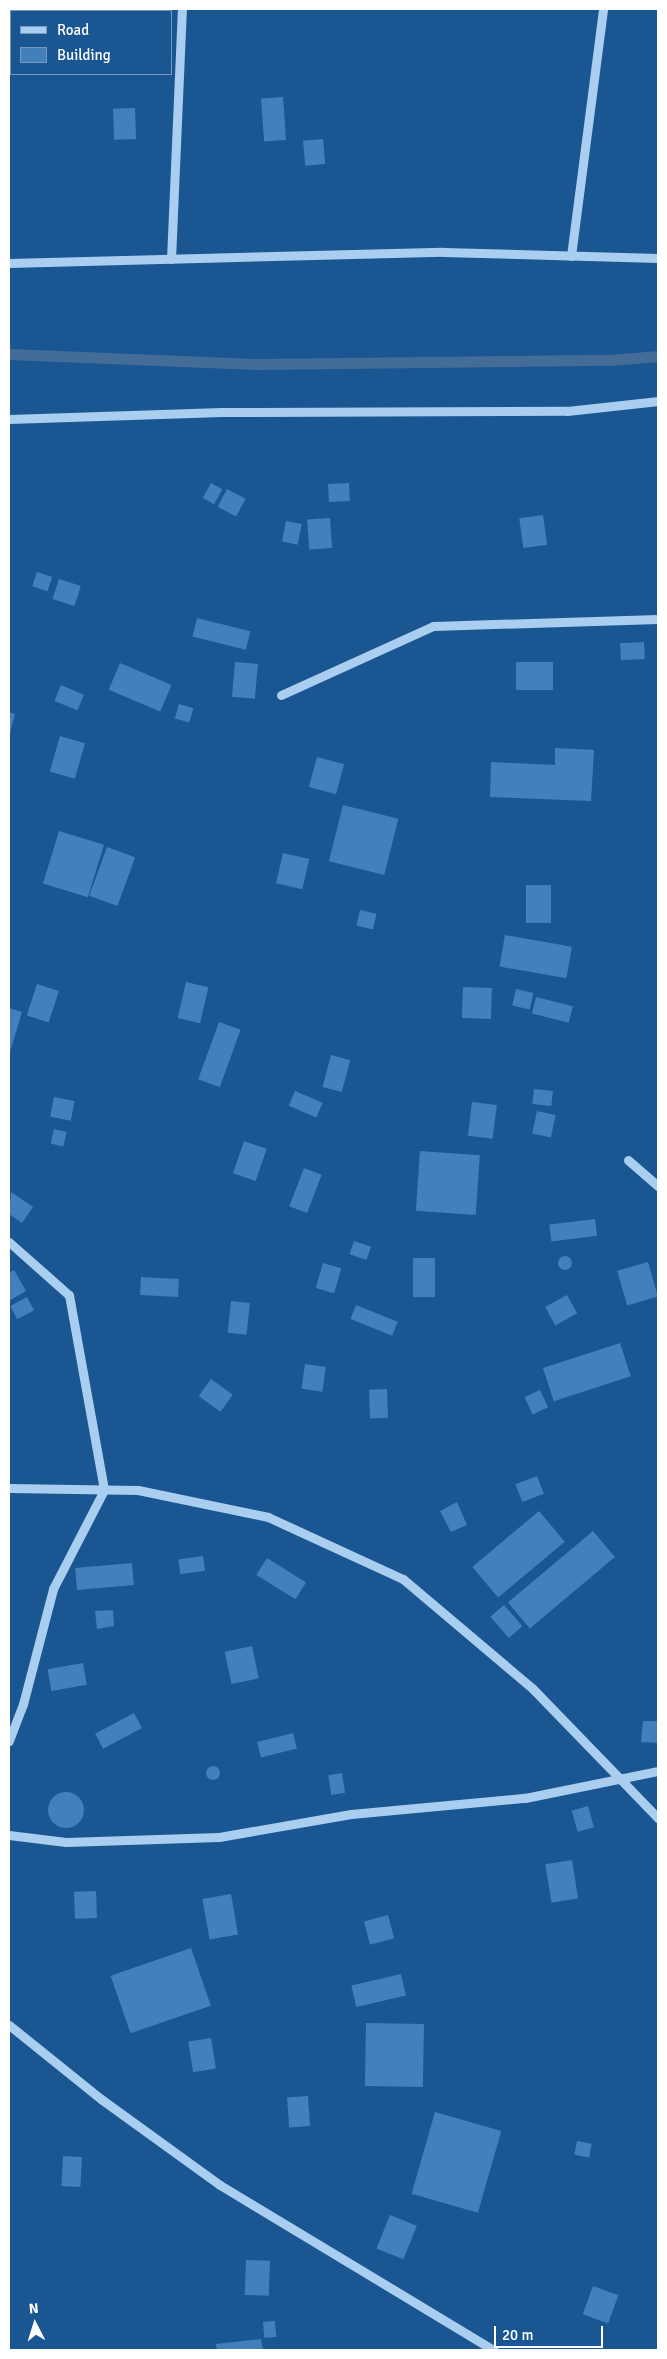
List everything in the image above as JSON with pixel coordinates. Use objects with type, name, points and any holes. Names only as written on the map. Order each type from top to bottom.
[{"type":"street","points":[[171,259],[182,9]]},
{"type":"street","points":[[571,256],[603,9]]},
{"type":"street","points":[[9,263],[442,252],[658,258]]},
{"type":"street","points":[[9,419],[222,412],[567,411],[658,401]]},
{"type":"street","points":[[281,695],[433,626],[658,619]]},
{"type":"street","points":[[628,1160],[658,1186]]},
{"type":"street","points":[[9,1242],[69,1295],[104,1490],[53,1589],[23,1704],[9,1741]]},
{"type":"street","points":[[9,1488],[138,1490],[268,1517],[403,1579],[533,1689],[658,1818]]},
{"type":"street","points":[[9,1835],[66,1842],[218,1837],[351,1814],[525,1798],[658,1771]]},
{"type":"street","points":[[9,2025],[101,2098],[220,2185],[494,2350]]},
{"type":"building","points":[[9,9],[38,9],[10,10],[10,34]]},
{"type":"building","points":[[55,9],[112,9],[83,10]]},
{"type":"building","points":[[283,97],[286,140],[264,141],[261,99]]},
{"type":"building","points":[[135,108],[136,139],[114,140],[113,109]]},
{"type":"building","points":[[323,139],[325,164],[305,166],[303,141]]},
{"type":"building","points":[[211,483],[222,489],[214,504],[203,498]]},
{"type":"building","points":[[349,483],[350,501],[329,502],[328,484]]},
{"type":"building","points":[[227,489],[246,499],[236,517],[218,507]]},
{"type":"building","points":[[543,515],[547,545],[523,548],[519,518]]},
{"type":"building","points":[[330,518],[332,548],[309,550],[307,520]]},
{"type":"building","points":[[286,521],[302,524],[298,545],[282,542]]},
{"type":"building","points":[[37,572],[52,577],[48,591],[32,586]]},
{"type":"building","points":[[59,579],[81,586],[74,606],[53,599]]},
{"type":"building","points":[[197,618],[250,631],[246,650],[192,636]]},
{"type":"building","points":[[644,642],[645,659],[621,660],[620,643]]},
{"type":"building","points":[[235,662],[258,664],[255,699],[232,697]]},
{"type":"building","points":[[516,662],[553,662],[553,690],[516,690]]},
{"type":"building","points":[[120,663],[172,685],[160,712],[109,690]]},
{"type":"building","points":[[61,685],[84,695],[77,710],[54,701]]},
{"type":"building","points":[[179,704],[193,708],[189,723],[175,718]]},
{"type":"building","points":[[9,712],[15,714],[9,737]]},
{"type":"building","points":[[60,736],[85,743],[75,779],[50,772]]},
{"type":"building","points":[[555,748],[594,750],[591,801],[490,797],[491,762],[555,765]]},
{"type":"building","points":[[317,757],[344,764],[336,794],[309,787]]},
{"type":"building","points":[[343,805],[398,819],[384,875],[329,861]]},
{"type":"building","points":[[59,831],[104,845],[88,897],[43,884]]},
{"type":"building","points":[[107,847],[135,857],[117,906],[89,896]]},
{"type":"building","points":[[283,853],[309,859],[302,889],[276,883]]},
{"type":"building","points":[[526,885],[551,885],[551,923],[526,923]]},
{"type":"building","points":[[360,910],[377,914],[373,929],[356,926]]},
{"type":"building","points":[[505,935],[572,947],[566,978],[499,967]]},
{"type":"building","points":[[186,982],[208,987],[200,1023],[178,1018]]},
{"type":"building","points":[[37,984],[59,991],[49,1022],[27,1015]]},
{"type":"building","points":[[463,987],[492,988],[491,1019],[462,1018]]},
{"type":"building","points":[[516,989],[534,993],[530,1010],[512,1006]]},
{"type":"building","points":[[536,997],[573,1006],[569,1023],[532,1013]]},
{"type":"building","points":[[9,1008],[22,1012],[9,1055]]},
{"type":"building","points":[[219,1022],[241,1030],[220,1087],[198,1079]]},
{"type":"building","points":[[331,1055],[350,1060],[342,1092],[322,1087]]},
{"type":"building","points":[[534,1089],[553,1091],[551,1106],[532,1104]]},
{"type":"building","points":[[295,1091],[323,1103],[316,1117],[289,1106]]},
{"type":"building","points":[[54,1097],[75,1101],[71,1121],[50,1117]]},
{"type":"building","points":[[472,1102],[497,1105],[493,1139],[468,1136]]},
{"type":"building","points":[[537,1111],[556,1115],[551,1137],[532,1133]]},
{"type":"building","points":[[54,1129],[67,1132],[63,1147],[51,1144]]},
{"type":"building","points":[[244,1141],[267,1149],[256,1181],[233,1173]]},
{"type":"building","points":[[420,1151],[480,1155],[476,1215],[416,1211]]},
{"type":"building","points":[[304,1168],[322,1175],[307,1213],[289,1206]]},
{"type":"building","points":[[11,1192],[33,1207],[22,1223],[9,1214]]},
{"type":"building","points":[[595,1219],[597,1236],[551,1241],[549,1225]]},
{"type":"building","points":[[354,1241],[371,1247],[366,1260],[349,1254]]},
{"type":"building","points":[[565,1256],[570,1258],[572,1263],[570,1268],[565,1270],[560,1268],[558,1263],[560,1258]]},
{"type":"building","points":[[413,1258],[435,1258],[435,1297],[413,1297]]},
{"type":"building","points":[[648,1262],[658,1297],[627,1305],[617,1271]]},
{"type":"building","points":[[323,1263],[341,1268],[334,1293],[316,1288]]},
{"type":"building","points":[[14,1270],[26,1291],[9,1301],[9,1273]]},
{"type":"building","points":[[141,1277],[179,1279],[178,1297],[140,1295]]},
{"type":"building","points":[[567,1295],[577,1313],[555,1325],[545,1307]]},
{"type":"building","points":[[27,1297],[34,1310],[17,1319],[10,1306]]},
{"type":"building","points":[[231,1301],[250,1303],[247,1335],[228,1333]]},
{"type":"building","points":[[356,1305],[398,1322],[392,1336],[350,1319]]},
{"type":"building","points":[[620,1343],[631,1376],[554,1401],[543,1368]]},
{"type":"building","points":[[305,1364],[326,1367],[322,1392],[302,1389]]},
{"type":"building","points":[[211,1379],[233,1395],[220,1412],[199,1396]]},
{"type":"building","points":[[387,1389],[388,1418],[370,1419],[369,1390]]},
{"type":"building","points":[[540,1390],[548,1407],[533,1414],[525,1397]]},
{"type":"building","points":[[537,1476],[544,1494],[522,1502],[516,1484]]},
{"type":"building","points":[[457,1502],[467,1525],[451,1532],[440,1511]]},
{"type":"building","points":[[539,1511],[565,1542],[498,1598],[472,1567]]},
{"type":"building","points":[[593,1531],[615,1557],[530,1628],[508,1602]]},
{"type":"building","points":[[203,1556],[205,1571],[180,1574],[178,1559]]},
{"type":"building","points":[[267,1558],[306,1582],[295,1599],[256,1575]]},
{"type":"building","points":[[132,1563],[134,1585],[77,1590],[75,1568]]},
{"type":"building","points":[[504,1605],[522,1626],[509,1638],[490,1617]]},
{"type":"building","points":[[113,1610],[114,1626],[97,1629],[95,1611]]},
{"type":"building","points":[[252,1646],[259,1678],[231,1684],[225,1652]]},
{"type":"building","points":[[83,1663],[87,1685],[51,1691],[48,1669]]},
{"type":"building","points":[[134,1713],[142,1728],[103,1749],[95,1734]]},
{"type":"building","points":[[643,1721],[658,1721],[658,1743],[641,1742]]},
{"type":"building","points":[[293,1733],[297,1749],[261,1757],[257,1742]]},
{"type":"building","points":[[213,1766],[218,1768],[220,1773],[218,1778],[213,1780],[208,1778],[206,1773],[208,1768]]},
{"type":"building","points":[[342,1773],[345,1793],[331,1795],[328,1775]]},
{"type":"building","points":[[66,1792],[73,1793],[79,1797],[83,1803],[83,1817],[79,1823],[73,1827],[66,1828],[59,1827],[53,1823],[49,1817],[48,1810],[49,1803],[53,1797],[59,1793]]},
{"type":"building","points":[[588,1806],[594,1827],[578,1832],[572,1811]]},
{"type":"building","points":[[572,1860],[578,1899],[551,1903],[545,1864]]},
{"type":"building","points":[[96,1891],[97,1918],[75,1919],[74,1892]]},
{"type":"building","points":[[231,1894],[238,1934],[210,1939],[202,1899]]},
{"type":"building","points":[[388,1915],[394,1938],[370,1945],[364,1921]]},
{"type":"building","points":[[191,1948],[211,2006],[130,2033],[111,1976]]},
{"type":"building","points":[[401,1974],[406,1995],[356,2007],[351,1985]]},
{"type":"building","points":[[366,2023],[424,2024],[423,2087],[365,2086]]},
{"type":"building","points":[[211,2038],[216,2069],[193,2072],[188,2042]]},
{"type":"building","points":[[308,2096],[310,2126],[289,2127],[287,2097]]},
{"type":"building","points":[[435,2112],[501,2131],[478,2213],[412,2194]]},
{"type":"building","points":[[577,2141],[592,2144],[589,2158],[574,2155]]},
{"type":"building","points":[[63,2156],[82,2157],[80,2187],[61,2186]]},
{"type":"building","points":[[390,2215],[417,2226],[403,2259],[377,2248]]},
{"type":"building","points":[[246,2260],[270,2261],[269,2296],[245,2295]]},
{"type":"building","points":[[593,2286],[618,2295],[608,2323],[583,2314]]},
{"type":"building","points":[[275,2321],[276,2337],[264,2338],[263,2322]]},
{"type":"building","points":[[261,2339],[263,2350],[217,2350],[216,2344]]},
{"type":"waterway","points":[[9,354],[258,364],[610,360],[658,356]]}]
